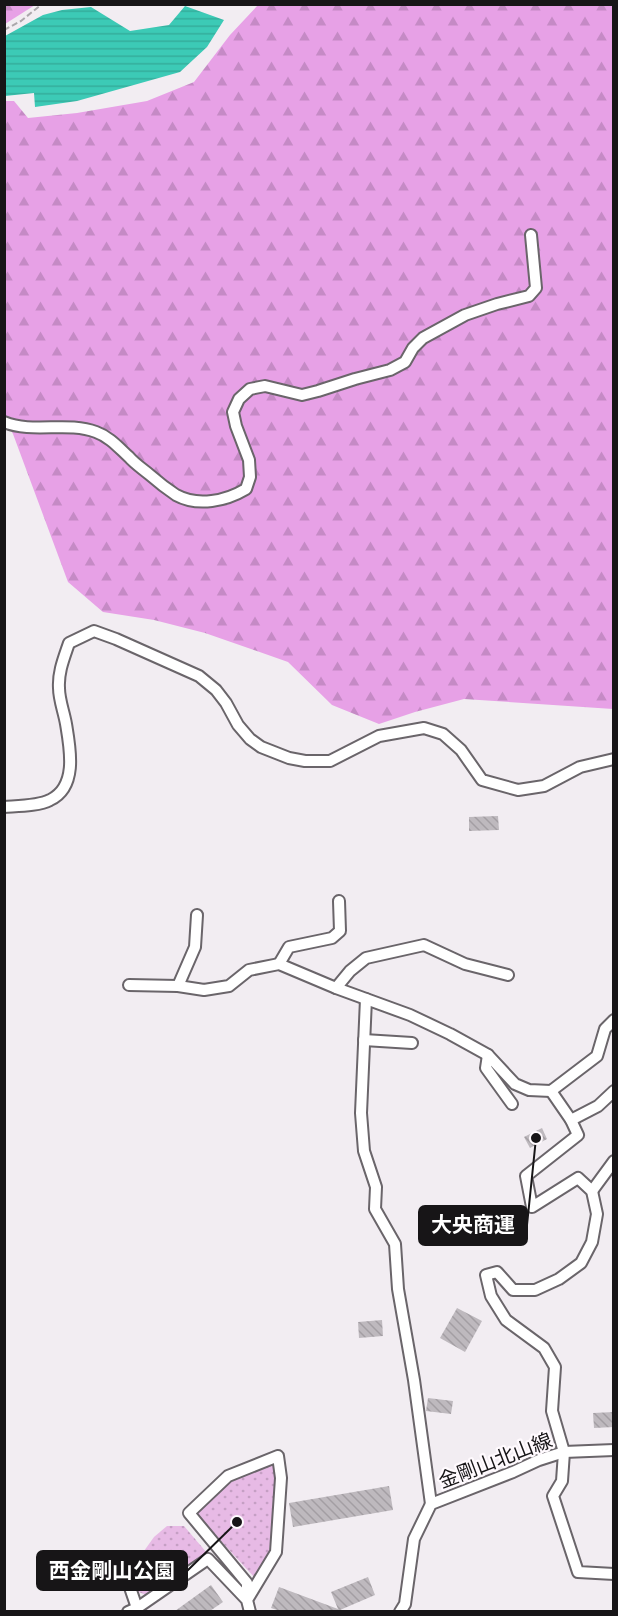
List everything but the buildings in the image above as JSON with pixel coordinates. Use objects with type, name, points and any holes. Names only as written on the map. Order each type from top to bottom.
[{"type":"street","points":[[4,422],[32,428],[77,428],[96,432],[115,442],[129,458],[177,496],[197,502],[234,496],[246,489],[250,477],[249,460],[236,426],[234,412],[239,399],[250,389],[265,386],[302,395],[390,370],[405,362],[413,348],[423,338],[465,315],[529,296],[536,288],[531,235]]},
{"type":"street","points":[[4,807],[23,806],[50,800],[63,789],[69,775],[70,750],[59,691],[59,672],[69,643],[94,632],[116,639],[199,676],[216,690],[238,725],[250,739],[261,747],[289,758],[305,761],[330,761],[379,736],[424,728],[444,734],[461,750],[482,780],[518,790],[544,786],[580,767],[614,759]]},
{"type":"street","points":[[279,964],[289,947],[332,938],[340,931],[339,902]]},
{"type":"street","points":[[178,986],[195,947],[197,915]]},
{"type":"street","points":[[336,988],[350,971],[366,958],[424,945],[465,964],[508,975]]},
{"type":"street","points":[[129,985],[178,986],[204,990],[229,986],[249,970],[279,964],[410,1015],[488,1055],[515,1084],[529,1090],[551,1091],[597,1056],[605,1029],[614,1020]]},
{"type":"street","points":[[366,999],[361,1113],[364,1151],[376,1187],[375,1209],[395,1244],[398,1289],[414,1380],[431,1504]]},
{"type":"street","points":[[364,1040],[412,1043]]},
{"type":"street","points":[[488,1055],[486,1068],[512,1104]]},
{"type":"street","points":[[551,1091],[578,1135],[526,1176],[532,1207],[578,1178],[592,1191],[597,1214],[592,1242],[581,1263],[559,1279],[535,1290],[513,1290],[496,1272],[486,1275],[491,1296],[506,1320],[544,1348],[555,1367],[552,1411],[564,1452],[562,1481],[553,1496],[578,1572],[614,1574]]},
{"type":"street","points":[[570,1120],[598,1106],[614,1091]]},
{"type":"street","points":[[592,1191],[614,1161]]},
{"type":"street","name":"金剛山北山線","points":[[400,1611],[405,1604],[414,1539],[431,1504],[564,1452],[614,1450]]},
{"type":"street","points":[[278,1456],[281,1478],[276,1552],[249,1606],[247,1583],[189,1513],[228,1476],[278,1456]]},
{"type":"street","points":[[124,1570],[133,1610],[208,1559],[249,1606]]},
{"type":"path","points":[[4,30],[21,21],[42,4]]},
{"type":"shaded area","points":[[185,6],[224,20],[207,47],[180,72],[77,101],[35,107],[34,93],[5,96],[5,36],[43,15],[62,10],[91,7],[130,31],[169,25]]},
{"type":"shaded area","points":[[274,1462],[277,1478],[269,1553],[255,1578],[195,1513],[229,1483]]},
{"type":"shaded area","points":[[167,1526],[184,1526],[207,1553],[148,1596],[139,1592],[131,1569],[154,1537]]},
{"type":"green space","points":[[5,4],[35,4],[35,5],[5,24]]},
{"type":"green space","points":[[258,5],[613,5],[613,709],[464,699],[379,724],[332,705],[288,662],[205,633],[154,620],[103,612],[68,582],[13,434],[5,419],[4,101],[14,101],[28,118],[77,113],[147,101],[194,82],[230,35]]},
{"type":"place","name":"大央商運","points":[[536,1138]]},
{"type":"place","name":"西金剛山公園","points":[[237,1522]]}]
